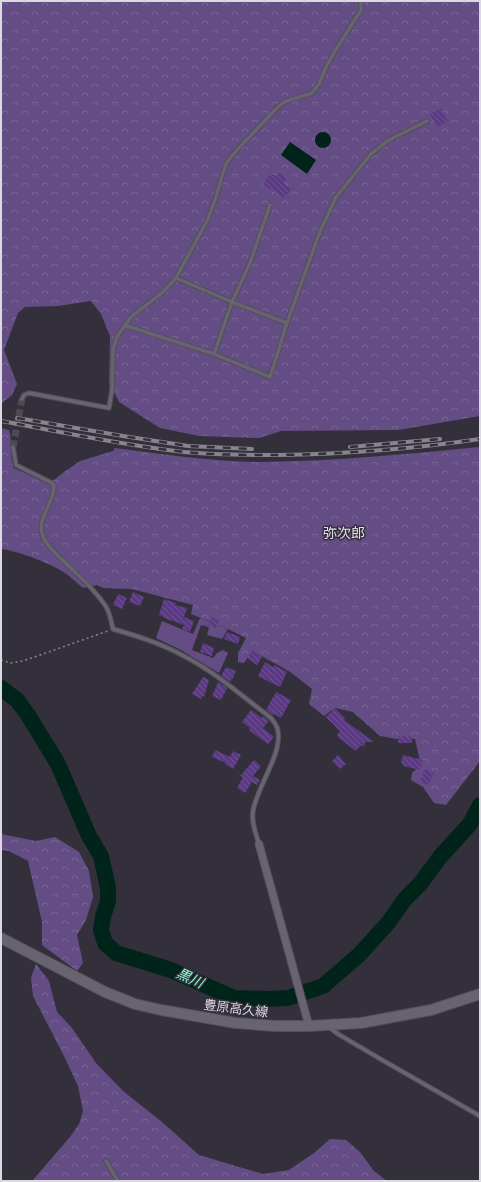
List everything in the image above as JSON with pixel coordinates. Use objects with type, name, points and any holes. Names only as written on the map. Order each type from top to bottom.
[{"type":"main road","name":"豊原高久線","points":[[1,938],[105,992],[135,1004],[236,1023],[275,1026],[361,1023],[430,1010],[480,994]]},
{"type":"street","points":[[259,844],[309,1026]]},
{"type":"lane","points":[[22,399],[24,395],[29,393],[109,408],[113,350],[117,337],[124,325],[131,317],[163,292],[176,278],[208,219],[227,162],[284,102],[312,93],[319,84],[327,65],[361,10],[361,1]]},
{"type":"lane","points":[[124,325],[214,354],[270,377],[318,234],[336,197],[371,154],[390,140],[427,121]]},
{"type":"lane","points":[[214,354],[232,302],[250,263],[270,205]]},
{"type":"lane","points":[[176,278],[232,302],[287,323]]},
{"type":"lane","points":[[13,447],[16,465],[52,483],[54,486],[54,494],[42,518],[42,534],[45,541],[78,574],[105,605],[113,628],[183,655],[206,669],[271,718],[276,724],[279,733],[275,753],[252,812],[259,844]]},
{"type":"lane","points":[[327,1025],[338,1034],[480,1116]]},
{"type":"lane","points":[[106,1161],[118,1181]]},
{"type":"path","points":[[1,660],[11,663],[23,661],[113,628]]},
{"type":"green space","points":[[1,1],[480,1],[480,416],[398,430],[281,431],[259,438],[199,436],[160,428],[119,402],[109,382],[110,336],[101,314],[91,301],[58,306],[25,307],[18,313],[4,350],[17,384],[12,395],[1,404]]},
{"type":"green space","points":[[1,428],[9,430],[14,468],[49,484],[80,461],[113,451],[115,448],[207,459],[262,462],[344,459],[480,447],[480,761],[446,805],[434,803],[423,787],[411,780],[412,773],[421,765],[415,739],[397,739],[380,736],[353,712],[335,708],[324,716],[309,704],[312,689],[289,671],[252,651],[244,663],[238,662],[238,653],[246,638],[191,614],[193,605],[132,589],[103,588],[97,585],[83,588],[68,575],[45,562],[26,555],[1,549]]},
{"type":"green space","points":[[200,618],[228,629],[222,639],[207,635],[209,627],[201,625],[192,650],[213,658],[217,653],[223,650],[228,653],[219,673],[181,650],[156,638],[162,621],[193,634]]},
{"type":"green space","points":[[1,834],[36,841],[55,837],[79,852],[89,871],[93,897],[86,920],[77,935],[83,963],[77,971],[42,945],[42,922],[28,861],[9,851],[1,850]]},
{"type":"green space","points":[[36,964],[49,981],[57,1012],[72,1028],[96,1063],[123,1091],[162,1122],[199,1155],[263,1174],[289,1170],[314,1153],[330,1139],[346,1140],[360,1152],[374,1171],[387,1181],[32,1181],[70,1137],[79,1124],[83,1111],[78,1086],[33,996],[31,978]]},
{"type":"shaded area","points":[[323,132],[329,134],[331,140],[329,146],[323,148],[317,146],[315,140],[317,134]]},
{"type":"shaded area","points":[[290,142],[316,160],[307,174],[281,155]]},
{"type":"building","points":[[441,108],[448,122],[437,127],[430,114]]},
{"type":"building","points":[[271,173],[275,176],[279,173],[287,178],[284,184],[291,189],[284,198],[263,184]]},
{"type":"building","points":[[133,592],[144,597],[140,606],[129,602]]},
{"type":"building","points":[[118,594],[127,598],[122,609],[113,605]]},
{"type":"building","points":[[164,599],[176,603],[175,605],[187,608],[184,617],[194,621],[190,632],[182,629],[184,625],[159,615]]},
{"type":"building","points":[[211,617],[219,620],[216,628],[208,625]]},
{"type":"building","points":[[227,632],[240,637],[238,644],[224,639]]},
{"type":"building","points":[[203,643],[214,648],[212,656],[200,652]]},
{"type":"building","points":[[252,650],[262,657],[257,665],[247,658]]},
{"type":"building","points":[[265,662],[273,667],[274,665],[287,672],[280,687],[258,676]]},
{"type":"building","points":[[226,667],[236,671],[230,682],[221,676]]},
{"type":"building","points":[[203,677],[209,680],[204,697],[202,696],[201,699],[192,694]]},
{"type":"building","points":[[218,682],[227,688],[221,700],[212,696]]},
{"type":"building","points":[[276,692],[291,700],[281,718],[266,710]]},
{"type":"building","points":[[335,708],[345,718],[344,720],[374,742],[365,742],[364,747],[361,745],[356,751],[339,738],[337,735],[340,731],[326,717]]},
{"type":"building","points":[[251,710],[269,721],[263,728],[274,737],[268,744],[249,730],[250,728],[242,722]]},
{"type":"building","points":[[399,736],[412,737],[412,743],[398,743]]},
{"type":"building","points":[[215,750],[230,757],[233,751],[241,755],[233,769],[225,764],[226,763],[212,757]]},
{"type":"building","points":[[338,755],[346,764],[340,769],[332,761]]},
{"type":"building","points":[[403,755],[423,760],[420,770],[403,766],[401,763]]},
{"type":"building","points":[[254,760],[261,766],[253,776],[260,780],[257,785],[252,782],[245,793],[237,788],[243,777],[240,776]]},
{"type":"building","points":[[425,769],[434,773],[429,785],[420,782]]},
{"type":"waterway","name":"黒川","points":[[1,688],[17,700],[58,764],[89,836],[101,856],[108,888],[108,901],[101,930],[105,943],[116,953],[171,970],[234,998],[288,998],[323,986],[359,955],[388,923],[405,899],[420,884],[440,857],[470,824],[480,805]]},
{"type":"tunnel","points":[[13,447],[22,399]]},
{"type":"railway","points":[[17,418],[188,446],[252,449]]},
{"type":"railway","points":[[1,421],[138,446],[184,452],[219,454],[277,455],[353,452],[430,446],[480,439]]},
{"type":"railway","points":[[350,447],[440,439]]},
{"type":"district","name":"弥次郎","points":[[344,533]]}]
